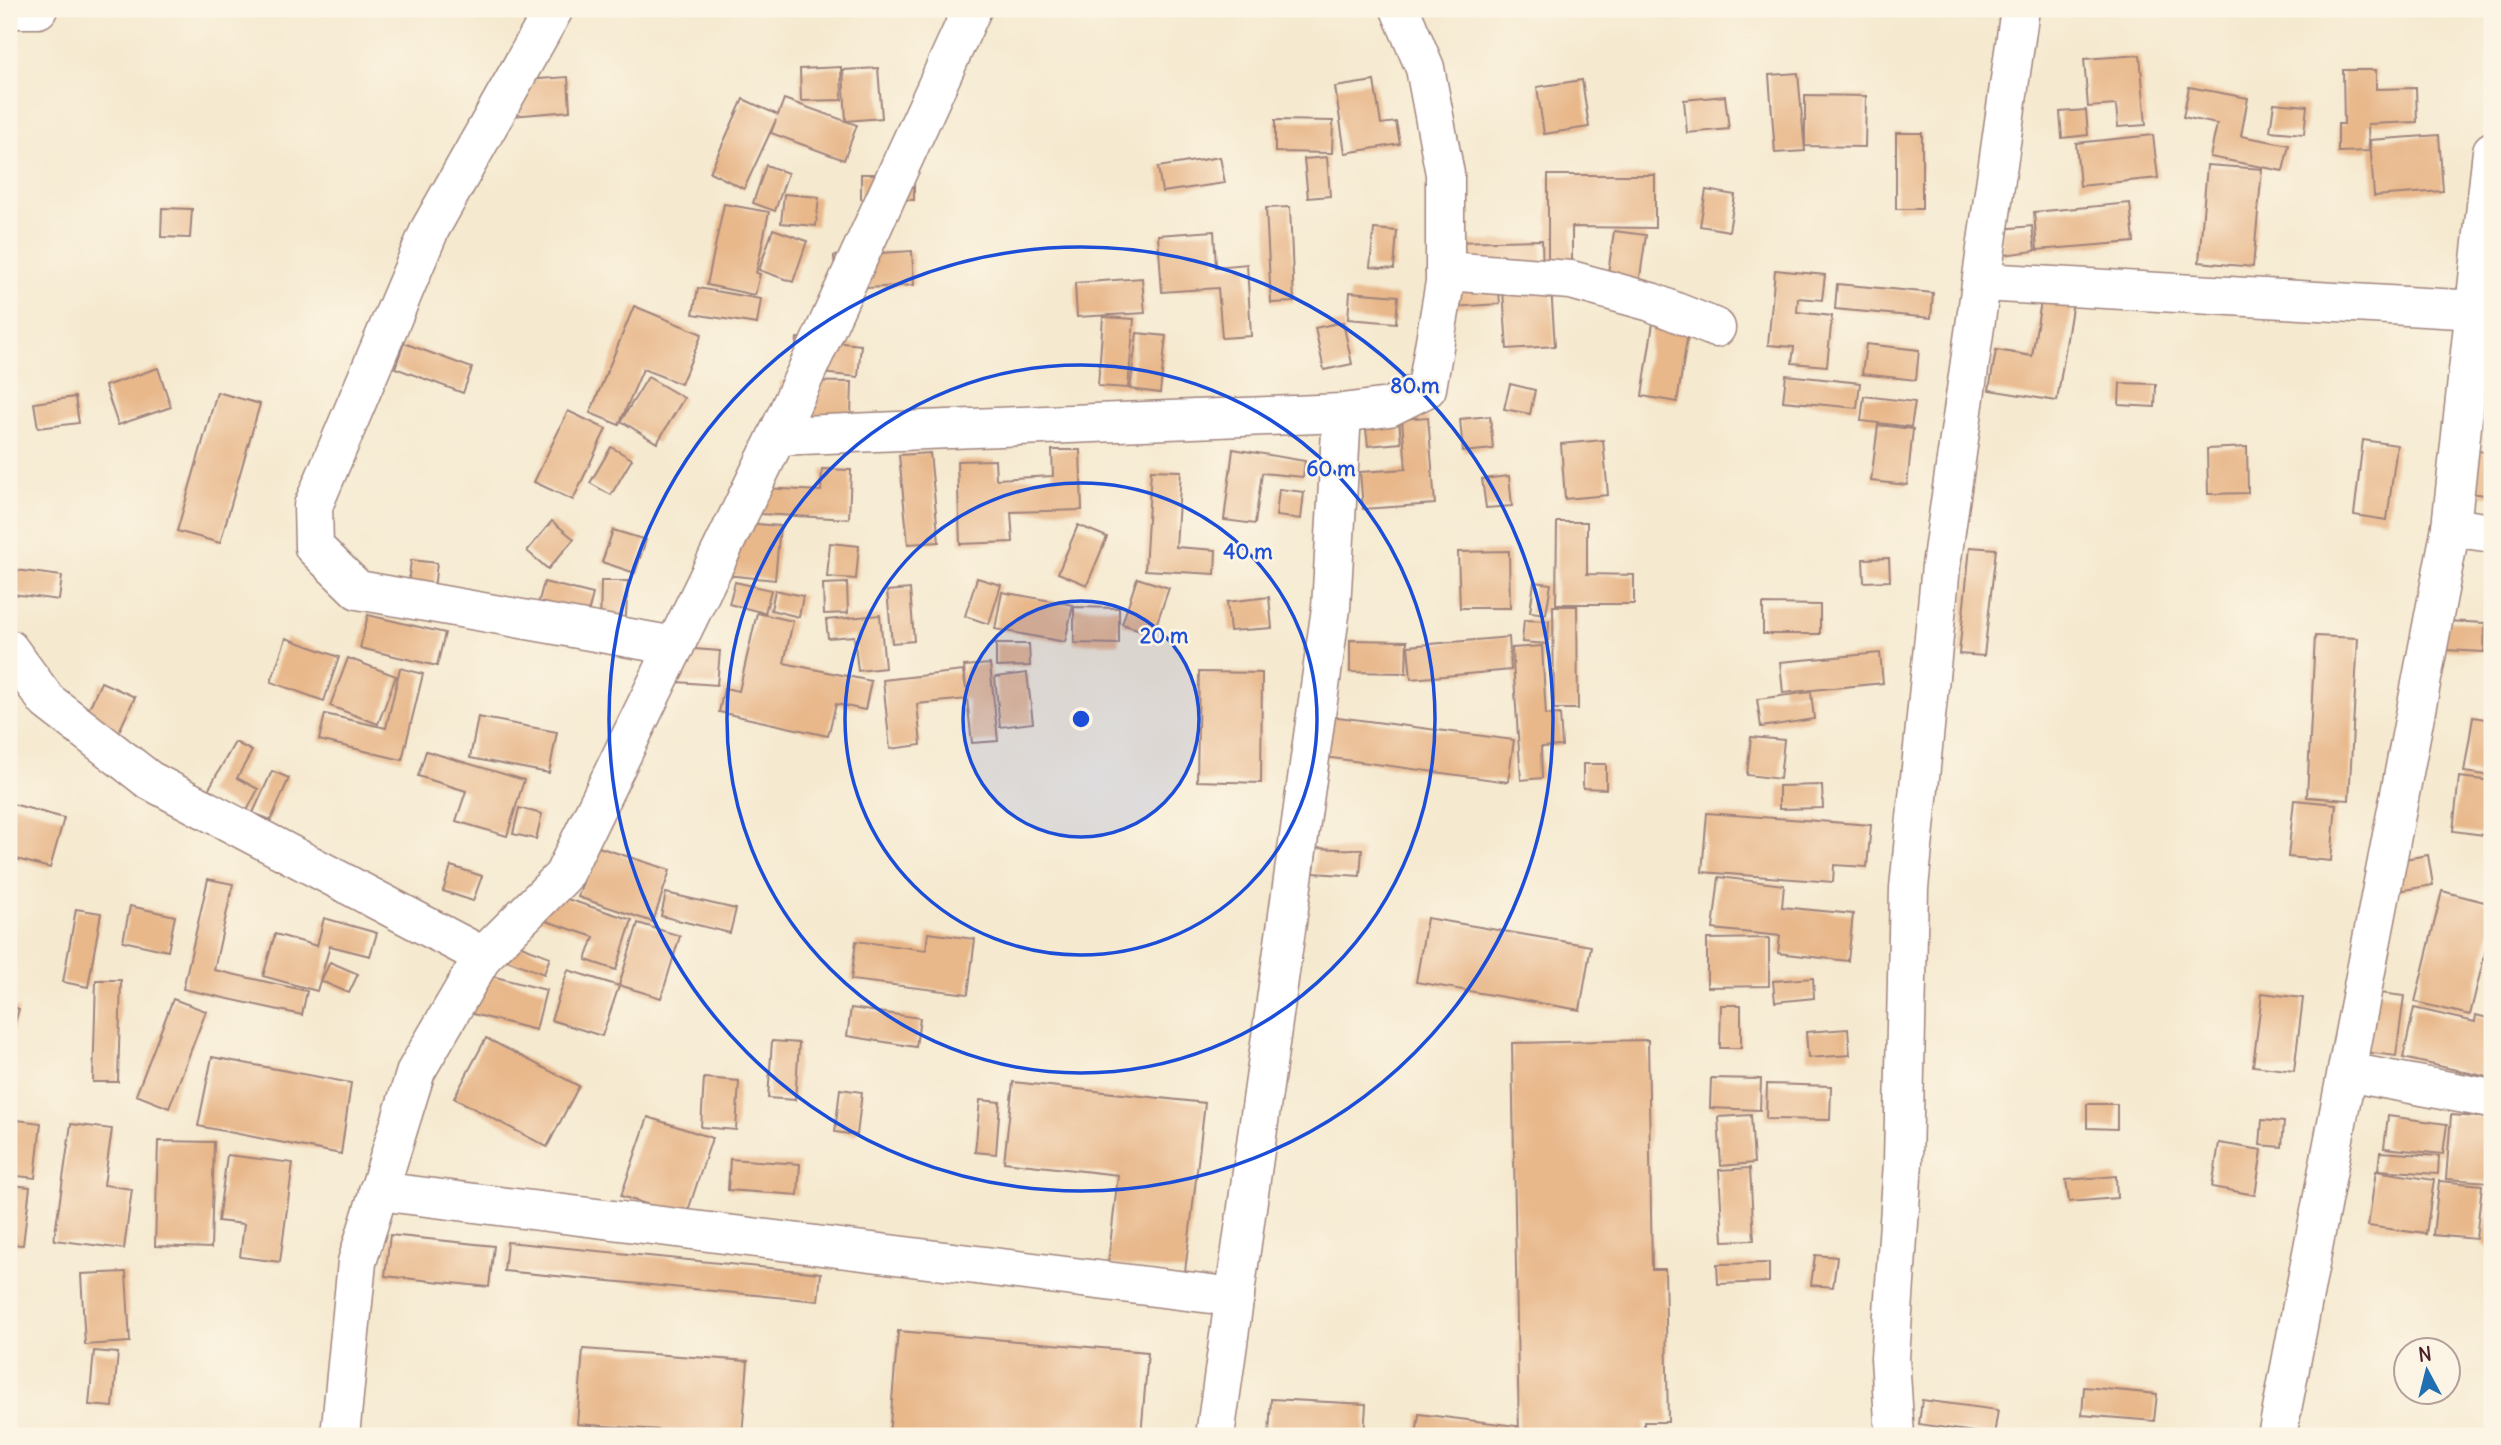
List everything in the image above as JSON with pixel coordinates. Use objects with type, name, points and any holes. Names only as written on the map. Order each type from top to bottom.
[{"type":"street","points":[[9,9],[38,9]]},
{"type":"street","points":[[554,9],[430,229],[313,506],[314,547],[358,590],[676,646]]},
{"type":"street","points":[[340,1436],[357,1262],[416,1071],[483,956],[563,876],[777,436],[972,9]]},
{"type":"street","points":[[777,436],[1342,413],[1389,407],[1427,388],[1445,271],[1445,174],[1425,68],[1400,9]]},
{"type":"street","points":[[1895,1436],[1890,1358],[1903,1162],[1909,888],[1941,566],[2020,9]]},
{"type":"street","points":[[2277,1436],[2451,527],[2477,310],[2492,151]]},
{"type":"street","points":[[1445,271],[1571,279],[1651,302],[1716,328]]},
{"type":"street","points":[[1982,282],[2477,310]]},
{"type":"street","points":[[1216,1436],[1331,608],[1342,413]]},
{"type":"street","points":[[2451,527],[2492,533]]},
{"type":"street","points":[[9,652],[47,701],[149,780],[483,956]]},
{"type":"street","points":[[2347,1072],[2492,1100]]},
{"type":"street","points":[[377,1191],[1235,1297]]},
{"type":"building","points":[[2140,55],[2146,125],[2118,127],[2116,105],[2088,107],[2084,59]]},
{"type":"building","points":[[841,67],[842,100],[801,101],[800,69]]},
{"type":"building","points":[[878,68],[882,118],[846,121],[843,70]]},
{"type":"building","points":[[2343,70],[2376,70],[2376,89],[2416,88],[2417,122],[2368,124],[2369,151],[2338,152],[2338,124],[2344,124]]},
{"type":"building","points":[[1798,73],[1805,151],[1775,153],[1769,75]]},
{"type":"building","points":[[568,77],[570,111],[512,116],[509,81]]},
{"type":"building","points":[[1582,80],[1589,127],[1544,134],[1537,87]]},
{"type":"building","points":[[1374,81],[1381,124],[1396,122],[1400,144],[1345,153],[1335,87]]},
{"type":"building","points":[[2189,87],[2248,98],[2241,136],[2289,145],[2283,171],[2210,157],[2217,124],[2183,117]]},
{"type":"building","points":[[1805,95],[1866,96],[1865,147],[1805,146]]},
{"type":"building","points":[[1725,96],[1729,129],[1687,133],[1684,100]]},
{"type":"building","points":[[743,99],[778,115],[784,99],[857,125],[844,160],[771,133],[776,120],[744,189],[710,172]]},
{"type":"building","points":[[2274,103],[2307,106],[2304,134],[2270,131]]},
{"type":"building","points":[[2086,110],[2088,135],[2062,138],[2060,112]]},
{"type":"building","points":[[1275,120],[1333,121],[1332,153],[1275,152]]},
{"type":"building","points":[[1896,133],[1922,133],[1922,209],[1896,209]]},
{"type":"building","points":[[2153,135],[2158,178],[2080,186],[2076,143]]},
{"type":"building","points":[[2439,135],[2443,191],[2374,196],[2370,140]]},
{"type":"building","points":[[1220,157],[1225,183],[1162,192],[1158,167]]},
{"type":"building","points":[[1327,157],[1330,196],[1308,198],[1304,159]]},
{"type":"building","points":[[766,165],[788,173],[775,211],[753,203]]},
{"type":"building","points":[[2207,165],[2262,169],[2253,267],[2199,262]]},
{"type":"building","points":[[861,174],[914,174],[914,200],[861,199]]},
{"type":"building","points":[[1548,175],[1655,175],[1655,228],[1572,227],[1572,273],[1548,273]]},
{"type":"building","points":[[1706,190],[1735,195],[1729,231],[1700,226]]},
{"type":"building","points":[[784,194],[819,197],[816,226],[781,223]]},
{"type":"building","points":[[2130,203],[2134,242],[2037,250],[2034,212]]},
{"type":"building","points":[[724,204],[769,212],[756,273],[760,274],[755,295],[707,285]]},
{"type":"building","points":[[1290,207],[1294,302],[1271,303],[1266,208]]},
{"type":"building","points":[[162,208],[192,209],[190,238],[161,237]]},
{"type":"building","points":[[2032,226],[2035,251],[2003,255],[2001,229]]},
{"type":"building","points":[[773,229],[807,241],[793,282],[759,270]]},
{"type":"building","points":[[1374,229],[1397,231],[1394,269],[1370,267]]},
{"type":"building","points":[[1214,231],[1216,267],[1247,264],[1251,336],[1222,338],[1218,288],[1162,292],[1158,235]]},
{"type":"building","points":[[1614,231],[1646,235],[1639,284],[1607,280]]},
{"type":"building","points":[[1542,240],[1543,278],[1446,280],[1446,242]]},
{"type":"building","points":[[912,251],[914,285],[836,290],[834,256]]},
{"type":"building","points":[[1775,270],[1825,275],[1822,300],[1798,298],[1797,312],[1832,316],[1827,366],[1792,363],[1794,347],[1768,345]]},
{"type":"building","points":[[1142,278],[1145,313],[1077,317],[1075,283]]},
{"type":"building","points":[[1498,280],[1500,304],[1452,307],[1450,283]]},
{"type":"building","points":[[2044,283],[2075,289],[2057,401],[1989,390],[1996,350],[2032,356]]},
{"type":"building","points":[[1837,284],[1933,293],[1931,318],[1835,309]]},
{"type":"building","points":[[1551,287],[1555,346],[1507,349],[1503,290]]},
{"type":"building","points":[[698,288],[761,299],[757,324],[693,314]]},
{"type":"building","points":[[1350,292],[1398,296],[1396,323],[1348,319]]},
{"type":"building","points":[[634,306],[702,334],[681,384],[643,369],[619,425],[590,413]]},
{"type":"building","points":[[1654,316],[1690,321],[1677,402],[1642,396]]},
{"type":"building","points":[[1103,317],[1134,319],[1128,388],[1098,386]]},
{"type":"building","points":[[1343,322],[1352,364],[1324,370],[1315,328]]},
{"type":"building","points":[[1137,333],[1166,336],[1160,393],[1130,389]]},
{"type":"building","points":[[797,338],[861,345],[858,377],[793,370]]},
{"type":"building","points":[[404,343],[472,368],[463,393],[395,368]]},
{"type":"building","points":[[1866,344],[1919,350],[1916,380],[1862,374]]},
{"type":"building","points":[[158,368],[171,407],[118,425],[105,386]]},
{"type":"building","points":[[1786,375],[1860,383],[1857,408],[1783,401]]},
{"type":"building","points":[[648,377],[684,398],[657,443],[621,421]]},
{"type":"building","points":[[780,381],[852,382],[851,416],[779,415]]},
{"type":"building","points":[[2120,383],[2156,384],[2155,407],[2119,405]]},
{"type":"building","points":[[1510,384],[1535,390],[1530,414],[1504,409]]},
{"type":"building","points":[[217,392],[260,404],[220,543],[177,531]]},
{"type":"building","points":[[1864,396],[1915,402],[1911,427],[1861,421]]},
{"type":"building","points":[[75,397],[79,423],[38,428],[34,403]]},
{"type":"building","points":[[568,411],[606,429],[573,500],[534,482]]},
{"type":"building","points":[[1490,416],[1493,449],[1463,452],[1460,419]]},
{"type":"building","points":[[1399,417],[1401,443],[1368,446],[1365,421]]},
{"type":"building","points":[[1428,417],[1435,504],[1363,509],[1360,472],[1406,469],[1402,419]]},
{"type":"building","points":[[1878,425],[1913,429],[1907,485],[1871,481]]},
{"type":"building","points":[[1603,440],[1608,495],[1565,499],[1561,444]]},
{"type":"building","points":[[2363,440],[2397,445],[2387,520],[2354,515]]},
{"type":"building","points":[[611,447],[632,459],[611,495],[590,483]]},
{"type":"building","points":[[2247,447],[2248,493],[2208,494],[2207,449]]},
{"type":"building","points":[[1233,449],[1305,461],[1303,477],[1262,473],[1255,524],[1224,520]]},
{"type":"building","points":[[1052,450],[1080,450],[1082,510],[1011,512],[1013,542],[960,544],[957,461],[995,460],[996,479],[1053,476]]},
{"type":"building","points":[[2478,451],[2492,453],[2492,496],[2471,493]]},
{"type":"building","points":[[930,453],[939,542],[908,544],[899,455]]},
{"type":"building","points":[[822,469],[851,470],[849,519],[761,514],[762,488],[821,491]]},
{"type":"building","points":[[1151,470],[1181,471],[1176,547],[1216,550],[1215,574],[1145,570]]},
{"type":"building","points":[[1509,476],[1512,506],[1486,508],[1482,479]]},
{"type":"building","points":[[1279,489],[1304,492],[1301,519],[1276,516]]},
{"type":"building","points":[[552,521],[574,539],[548,569],[527,551]]},
{"type":"building","points":[[731,522],[780,526],[775,580],[726,575]]},
{"type":"building","points":[[1557,522],[1587,522],[1587,574],[1634,575],[1634,604],[1556,604]]},
{"type":"building","points":[[1078,525],[1107,537],[1087,585],[1058,573]]},
{"type":"building","points":[[613,530],[646,540],[635,573],[602,562]]},
{"type":"building","points":[[830,543],[859,546],[856,579],[827,577]]},
{"type":"building","points":[[1970,547],[1996,549],[1984,656],[1959,654]]},
{"type":"building","points":[[1509,551],[1510,608],[1460,608],[1458,552]]},
{"type":"building","points":[[1889,558],[1890,581],[1864,582],[1863,559]]},
{"type":"building","points":[[411,560],[437,563],[434,589],[408,585]]},
{"type":"building","points":[[16,570],[62,576],[59,600],[12,594]]},
{"type":"building","points":[[977,578],[1001,585],[989,624],[965,616]]},
{"type":"building","points":[[1137,578],[1169,588],[1153,634],[1122,624]]},
{"type":"building","points":[[601,581],[628,581],[625,631],[600,630]]},
{"type":"building","points":[[544,582],[593,594],[586,621],[537,608]]},
{"type":"building","points":[[735,582],[771,590],[765,613],[729,604]]},
{"type":"building","points":[[1534,582],[1551,584],[1546,614],[1530,612]]},
{"type":"building","points":[[847,583],[848,613],[824,614],[823,584]]},
{"type":"building","points":[[910,589],[914,641],[892,643],[887,591]]},
{"type":"building","points":[[775,590],[803,596],[799,617],[771,610]]},
{"type":"building","points":[[1002,592],[1073,605],[1065,642],[995,629]]},
{"type":"building","points":[[1269,597],[1272,628],[1230,631],[1227,602]]},
{"type":"building","points":[[1763,604],[1820,605],[1820,634],[1763,634]]},
{"type":"building","points":[[1553,606],[1577,606],[1578,709],[1554,709]]},
{"type":"building","points":[[1074,607],[1119,608],[1119,644],[1074,643]]},
{"type":"building","points":[[757,613],[793,621],[784,663],[871,681],[865,710],[836,704],[828,736],[719,712],[724,688],[739,691]]},
{"type":"building","points":[[368,615],[445,633],[437,666],[360,648]]},
{"type":"building","points":[[880,615],[885,668],[858,671],[854,636],[828,638],[826,620]]},
{"type":"building","points":[[1524,620],[1549,621],[1548,644],[1522,642]]},
{"type":"building","points":[[2446,621],[2485,623],[2484,652],[2445,650]]},
{"type":"building","points":[[2315,636],[2358,638],[2349,800],[2307,797]]},
{"type":"building","points":[[1509,637],[1511,670],[1411,679],[1408,646]]},
{"type":"building","points":[[286,638],[339,657],[324,701],[271,682]]},
{"type":"building","points":[[1350,640],[1407,641],[1406,673],[1350,672]]},
{"type":"building","points":[[996,644],[1029,644],[1030,666],[996,667]]},
{"type":"building","points":[[1542,646],[1546,715],[1560,714],[1562,746],[1541,747],[1542,778],[1521,780],[1512,648]]},
{"type":"building","points":[[667,647],[720,651],[717,685],[664,681]]},
{"type":"building","points":[[1880,653],[1883,683],[1783,693],[1780,662]]},
{"type":"building","points":[[348,658],[396,676],[378,724],[330,706]]},
{"type":"building","points":[[990,664],[998,741],[972,743],[967,699],[917,704],[921,745],[890,749],[883,680],[963,671],[966,688],[964,666]]},
{"type":"building","points":[[400,668],[423,674],[402,760],[319,740],[325,714],[386,728]]},
{"type":"building","points":[[1199,672],[1262,673],[1261,783],[1197,781]]},
{"type":"building","points":[[1027,673],[1033,723],[1000,727],[995,677]]},
{"type":"building","points":[[101,682],[135,697],[110,751],[86,715]]},
{"type":"building","points":[[1811,692],[1814,719],[1761,727],[1757,699]]},
{"type":"building","points":[[1330,716],[1514,740],[1508,782],[1324,757]]},
{"type":"building","points":[[478,717],[557,732],[549,773],[470,758]]},
{"type":"building","points":[[2473,717],[2492,720],[2492,776],[2464,772]]},
{"type":"building","points":[[1751,737],[1784,740],[1780,779],[1747,775]]},
{"type":"building","points":[[235,742],[252,751],[237,778],[258,789],[246,813],[207,792]]},
{"type":"building","points":[[426,751],[524,780],[507,836],[456,821],[466,791],[418,776]]},
{"type":"building","points":[[1583,764],[1606,764],[1606,789],[1583,788]]},
{"type":"building","points":[[272,771],[289,778],[271,820],[253,813]]},
{"type":"building","points":[[2459,777],[2492,781],[2492,836],[2453,831]]},
{"type":"building","points":[[1822,785],[1823,808],[1779,809],[1779,786]]},
{"type":"building","points":[[2294,800],[2336,804],[2331,861],[2288,857]]},
{"type":"building","points":[[9,803],[64,818],[50,868],[9,857]]},
{"type":"building","points":[[519,808],[542,814],[536,839],[513,834]]},
{"type":"building","points":[[1707,813],[1871,825],[1867,867],[1834,865],[1833,882],[1702,872]]},
{"type":"building","points":[[595,846],[670,870],[653,922],[578,897]]},
{"type":"building","points":[[1316,848],[1362,850],[1360,876],[1314,873]]},
{"type":"building","points":[[2428,855],[2433,885],[2398,891],[2393,861]]},
{"type":"building","points":[[451,866],[482,876],[473,901],[443,891]]},
{"type":"building","points":[[1719,877],[1784,885],[1782,907],[1853,914],[1848,961],[1778,953],[1780,936],[1713,929]]},
{"type":"building","points":[[208,879],[233,884],[214,970],[307,991],[302,1015],[183,989]]},
{"type":"building","points":[[533,888],[632,920],[616,970],[586,960],[594,937],[525,914]]},
{"type":"building","points":[[2442,891],[2492,904],[2492,924],[2470,1015],[2415,1002]]},
{"type":"building","points":[[666,893],[736,909],[730,933],[661,916]]},
{"type":"building","points":[[130,906],[175,916],[168,951],[123,941]]},
{"type":"building","points":[[76,909],[101,913],[88,987],[63,982]]},
{"type":"building","points":[[324,918],[377,933],[370,956],[330,946],[317,991],[263,976],[275,934],[317,946]]},
{"type":"building","points":[[1427,918],[1591,946],[1580,1010],[1416,982]]},
{"type":"building","points":[[638,923],[680,936],[661,998],[619,985]]},
{"type":"building","points":[[928,933],[975,939],[968,994],[851,980],[856,941],[926,950]]},
{"type":"building","points":[[1769,938],[1769,986],[1707,987],[1707,939]]},
{"type":"building","points":[[511,942],[550,957],[544,974],[504,959]]},
{"type":"building","points":[[330,962],[358,974],[349,993],[321,981]]},
{"type":"building","points":[[568,970],[619,986],[602,1036],[551,1020]]},
{"type":"building","points":[[476,972],[546,990],[536,1030],[465,1012]]},
{"type":"building","points":[[1813,978],[1814,998],[1775,1002],[1773,981]]},
{"type":"building","points":[[96,980],[121,980],[118,1082],[93,1082]]},
{"type":"building","points":[[2372,992],[2404,996],[2396,1056],[2364,1052]]},
{"type":"building","points":[[2262,993],[2303,998],[2294,1071],[2253,1066]]},
{"type":"building","points":[[173,999],[206,1011],[169,1108],[136,1095]]},
{"type":"building","points":[[1721,1005],[1741,1005],[1741,1048],[1720,1048]]},
{"type":"building","points":[[9,1006],[19,1009],[11,1036],[9,1035]]},
{"type":"building","points":[[851,1008],[920,1018],[916,1047],[847,1036]]},
{"type":"building","points":[[2414,1008],[2475,1022],[2476,1015],[2492,1019],[2492,1078],[2403,1058]]},
{"type":"building","points":[[1848,1029],[1850,1055],[1808,1058],[1806,1032]]},
{"type":"building","points":[[486,1038],[579,1086],[547,1147],[454,1098]]},
{"type":"building","points":[[1648,1040],[1652,1269],[1665,1269],[1668,1422],[1644,1422],[1644,1436],[1519,1436],[1512,1043]]},
{"type":"building","points":[[772,1041],[799,1043],[795,1100],[768,1098]]},
{"type":"building","points":[[212,1057],[351,1083],[341,1154],[198,1126]]},
{"type":"building","points":[[704,1078],[739,1081],[736,1130],[701,1127]]},
{"type":"building","points":[[1711,1078],[1761,1079],[1760,1110],[1710,1108]]},
{"type":"building","points":[[1013,1082],[1205,1103],[1185,1272],[1108,1264],[1118,1175],[1004,1162]]},
{"type":"building","points":[[1767,1084],[1831,1086],[1830,1120],[1766,1119]]},
{"type":"building","points":[[840,1089],[862,1092],[857,1135],[835,1132]]},
{"type":"building","points":[[980,1100],[1000,1102],[996,1154],[975,1152]]},
{"type":"building","points":[[2087,1104],[2117,1104],[2117,1129],[2087,1128]]},
{"type":"building","points":[[1751,1115],[1754,1163],[1721,1166],[1718,1117]]},
{"type":"building","points":[[2451,1115],[2492,1118],[2490,1182],[2446,1179]]},
{"type":"building","points":[[2388,1116],[2447,1124],[2443,1154],[2384,1148]]},
{"type":"building","points":[[648,1117],[712,1138],[686,1217],[621,1196]]},
{"type":"building","points":[[9,1119],[41,1123],[35,1178],[9,1175]]},
{"type":"building","points":[[2262,1120],[2284,1122],[2282,1147],[2260,1145]]},
{"type":"building","points":[[71,1124],[112,1129],[104,1185],[132,1189],[124,1249],[54,1240]]},
{"type":"building","points":[[158,1141],[214,1142],[211,1248],[155,1246]]},
{"type":"building","points":[[2219,1143],[2262,1150],[2255,1195],[2212,1187]]},
{"type":"building","points":[[2380,1152],[2439,1156],[2438,1174],[2378,1170]]},
{"type":"building","points":[[227,1155],[293,1163],[280,1262],[240,1257],[244,1224],[218,1221]]},
{"type":"building","points":[[730,1159],[800,1164],[798,1195],[728,1190]]},
{"type":"building","points":[[1750,1168],[1754,1240],[1723,1241],[1719,1170]]},
{"type":"building","points":[[2376,1171],[2434,1180],[2426,1234],[2368,1226]]},
{"type":"building","points":[[2116,1176],[2117,1198],[2069,1202],[2066,1180]]},
{"type":"building","points":[[2439,1181],[2482,1185],[2476,1239],[2433,1235]]},
{"type":"building","points":[[9,1185],[30,1187],[23,1245],[9,1244]]},
{"type":"building","points":[[2492,1202],[2492,1248],[2482,1246]]},
{"type":"building","points":[[390,1235],[494,1246],[489,1287],[385,1276]]},
{"type":"building","points":[[507,1242],[821,1273],[818,1301],[504,1271]]},
{"type":"building","points":[[1815,1255],[1837,1257],[1833,1287],[1811,1285]]},
{"type":"building","points":[[1769,1263],[1769,1282],[1718,1284],[1717,1264]]},
{"type":"building","points":[[126,1272],[130,1342],[85,1345],[81,1274]]},
{"type":"building","points":[[898,1331],[1148,1352],[1141,1436],[889,1436]]},
{"type":"building","points":[[583,1349],[748,1361],[742,1436],[577,1424]]},
{"type":"building","points":[[94,1351],[118,1353],[113,1407],[89,1405]]},
{"type":"building","points":[[2084,1387],[2157,1394],[2154,1421],[2082,1415]]},
{"type":"building","points":[[1271,1399],[1366,1404],[1364,1436],[1269,1436]]},
{"type":"building","points":[[1922,1400],[1998,1410],[1994,1435],[1919,1424]]},
{"type":"building","points":[[1419,1414],[1517,1426],[1515,1436],[1416,1436]]}]
